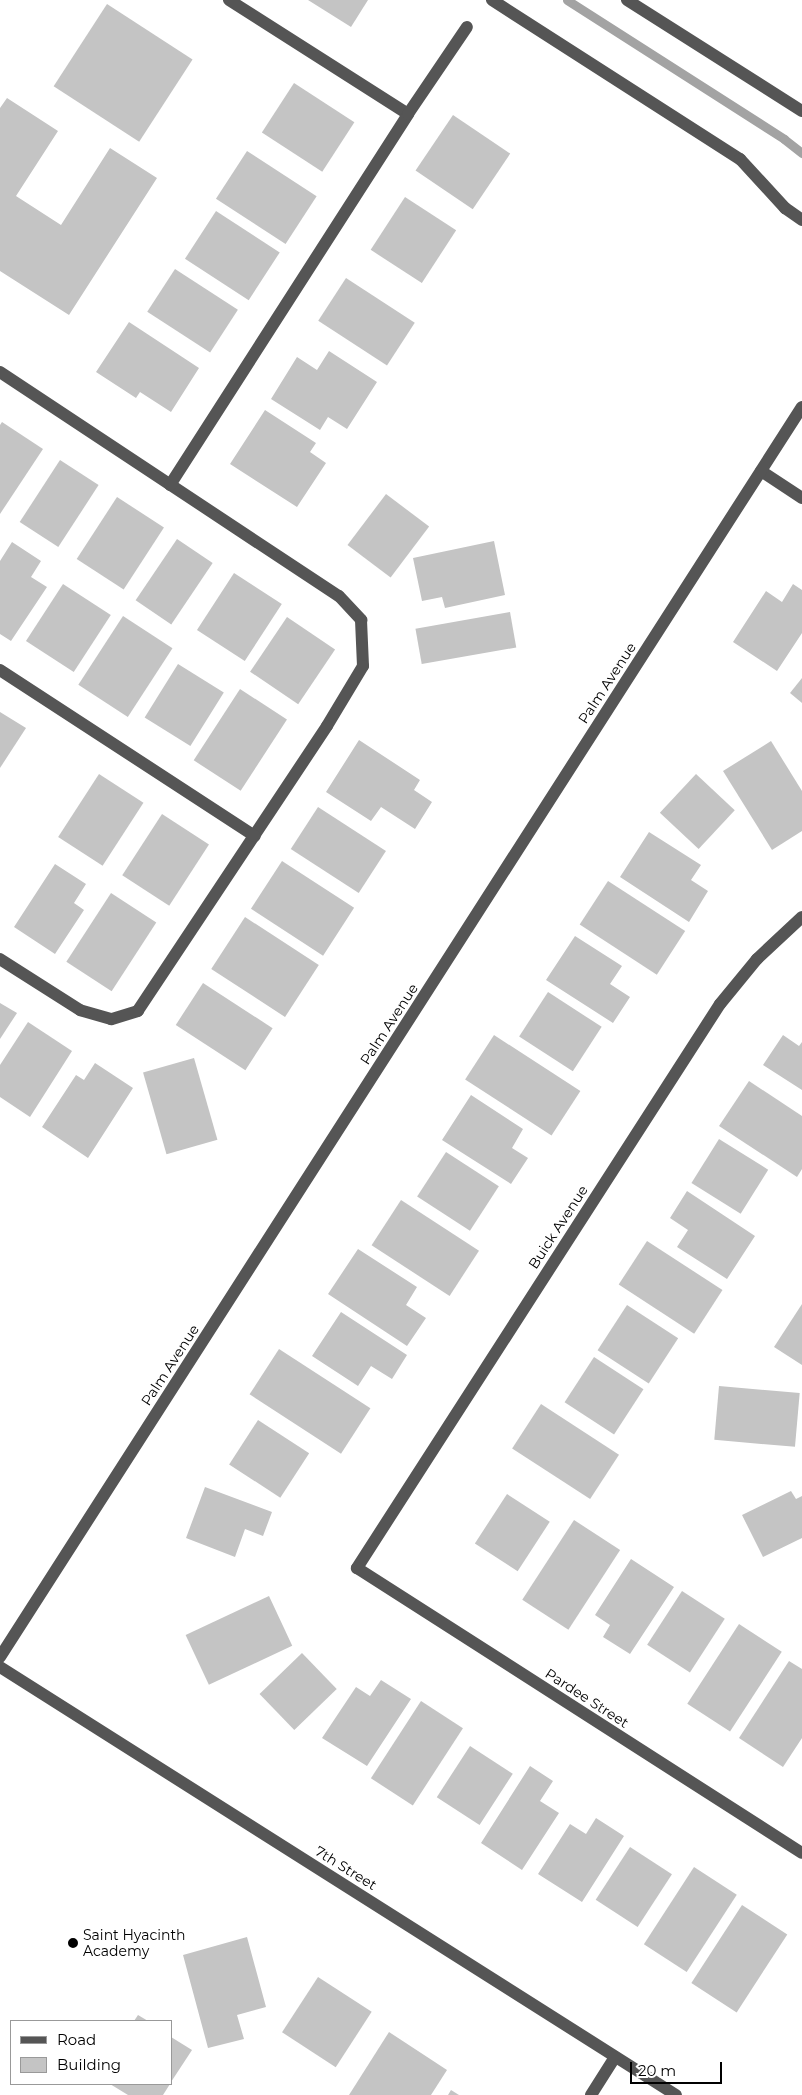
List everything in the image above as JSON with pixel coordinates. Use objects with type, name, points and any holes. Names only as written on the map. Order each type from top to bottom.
[{"type":"street","points":[[229,0],[408,114]]},
{"type":"street","points":[[492,0],[740,159],[785,208],[802,220]]},
{"type":"street","points":[[627,0],[802,111]]},
{"type":"street","points":[[170,486],[408,114],[467,26]]},
{"type":"street","points":[[0,372],[170,486],[340,596],[361,620],[363,666],[327,726],[138,1011],[111,1019],[80,1010],[0,959]]},
{"type":"street","name":"Palm Avenue","points":[[0,1657],[802,407]]},
{"type":"street","points":[[761,471],[802,498]]},
{"type":"street","points":[[0,670],[255,836]]},
{"type":"street","name":"Buick Avenue","points":[[357,1568],[720,1004],[757,959],[802,917]]},
{"type":"street","name":"Pardee Street","points":[[357,1568],[802,1853]]},
{"type":"street","name":"7th Street","points":[[0,1667],[676,2095]]},
{"type":"street","points":[[591,2095],[616,2058]]},
{"type":"building","points":[[308,0],[368,0],[351,27]]},
{"type":"building","points":[[107,4],[193,60],[139,142],[54,86]]},
{"type":"building","points":[[294,83],[354,122],[322,172],[262,132]]},
{"type":"building","points":[[7,98],[58,131],[16,196],[61,225],[110,148],[157,178],[69,315],[0,271],[0,108]]},
{"type":"building","points":[[453,115],[510,154],[473,209],[416,171]]},
{"type":"building","points":[[247,151],[317,196],[286,244],[216,199]]},
{"type":"building","points":[[405,197],[456,230],[422,283],[371,250]]},
{"type":"building","points":[[216,211],[280,252],[249,300],[185,259]]},
{"type":"building","points":[[175,269],[238,310],[210,353],[147,312]]},
{"type":"building","points":[[346,278],[415,323],[387,365],[318,321]]},
{"type":"building","points":[[129,322],[199,368],[171,412],[140,392],[136,398],[96,372]]},
{"type":"building","points":[[329,351],[377,382],[347,429],[328,417],[320,430],[271,399],[297,357],[317,370]]},
{"type":"building","points":[[265,410],[316,443],[310,452],[326,463],[297,507],[230,464]]},
{"type":"building","points":[[2,422],[43,449],[0,514],[0,425]]},
{"type":"building","points":[[60,460],[99,485],[58,547],[20,522]]},
{"type":"building","points":[[386,494],[429,526],[391,578],[347,545]]},
{"type":"building","points":[[117,497],[164,527],[124,590],[77,559]]},
{"type":"building","points":[[177,539],[213,563],[171,624],[136,600]]},
{"type":"building","points":[[494,541],[505,595],[445,608],[442,597],[422,601],[413,558]]},
{"type":"building","points":[[12,542],[41,561],[31,577],[47,587],[11,641],[0,634],[0,561]]},
{"type":"building","points":[[234,573],[282,604],[245,661],[197,630]]},
{"type":"building","points":[[63,584],[111,615],[74,672],[26,641]]},
{"type":"building","points":[[793,584],[802,590],[802,633],[777,671],[733,642],[766,591],[782,602]]},
{"type":"building","points":[[510,612],[516,647],[422,664],[415,629]]},
{"type":"building","points":[[123,616],[172,648],[128,717],[78,685]]},
{"type":"building","points":[[287,617],[335,649],[298,704],[250,672]]},
{"type":"building","points":[[178,664],[224,693],[190,746],[145,717]]},
{"type":"building","points":[[802,678],[802,703],[790,693]]},
{"type":"building","points":[[240,689],[287,719],[241,791],[194,760]]},
{"type":"building","points":[[0,712],[26,728],[0,768]]},
{"type":"building","points":[[359,740],[420,780],[414,790],[432,802],[415,829],[381,807],[371,821],[326,792]]},
{"type":"building","points":[[771,741],[802,791],[802,831],[772,850],[723,771]]},
{"type":"building","points":[[99,774],[143,803],[103,866],[58,837]]},
{"type":"building","points":[[696,774],[735,810],[699,849],[660,813]]},
{"type":"building","points":[[318,807],[386,851],[359,893],[291,849]]},
{"type":"building","points":[[162,814],[209,844],[169,906],[122,875]]},
{"type":"building","points":[[649,832],[701,865],[691,880],[708,891],[689,922],[620,877]]},
{"type":"building","points":[[282,861],[354,908],[323,956],[251,909]]},
{"type":"building","points":[[55,864],[86,884],[74,903],[84,910],[55,954],[14,927]]},
{"type":"building","points":[[608,881],[685,931],[657,975],[580,925]]},
{"type":"building","points":[[111,893],[156,922],[112,991],[66,962]]},
{"type":"building","points":[[245,917],[319,965],[285,1017],[211,969]]},
{"type":"building","points":[[575,936],[622,966],[610,984],[630,997],[613,1023],[546,980]]},
{"type":"building","points":[[203,983],[273,1028],[245,1070],[176,1025]]},
{"type":"building","points":[[548,992],[602,1027],[573,1071],[519,1036]]},
{"type":"building","points":[[0,1003],[17,1013],[0,1039]]},
{"type":"building","points":[[28,1022],[72,1051],[30,1117],[0,1097],[0,1065]]},
{"type":"building","points":[[494,1035],[580,1091],[552,1136],[465,1079]]},
{"type":"building","points":[[783,1035],[799,1046],[802,1042],[802,1090],[763,1065]]},
{"type":"building","points":[[194,1058],[217,1140],[166,1154],[143,1073]]},
{"type":"building","points":[[95,1063],[133,1088],[88,1158],[42,1127],[76,1075],[84,1080]]},
{"type":"building","points":[[749,1081],[802,1116],[802,1169],[797,1177],[719,1126]]},
{"type":"building","points":[[471,1095],[523,1129],[512,1148],[528,1158],[511,1184],[442,1140]]},
{"type":"building","points":[[719,1139],[768,1170],[741,1214],[691,1183]]},
{"type":"building","points":[[446,1152],[499,1186],[470,1231],[417,1196]]},
{"type":"building","points":[[687,1191],[755,1236],[727,1279],[677,1247],[688,1230],[670,1218]]},
{"type":"building","points":[[401,1200],[479,1251],[450,1296],[372,1245]]},
{"type":"building","points":[[647,1241],[722,1290],[694,1334],[619,1285]]},
{"type":"building","points":[[358,1249],[417,1287],[406,1305],[426,1318],[407,1346],[328,1294]]},
{"type":"building","points":[[802,1304],[802,1365],[774,1347]]},
{"type":"building","points":[[627,1305],[678,1338],[649,1384],[598,1350]]},
{"type":"building","points":[[341,1312],[407,1355],[392,1379],[371,1366],[358,1386],[312,1356]]},
{"type":"building","points":[[279,1349],[370,1408],[341,1454],[250,1394]]},
{"type":"building","points":[[594,1357],[643,1389],[614,1434],[565,1402]]},
{"type":"building","points":[[719,1386],[800,1393],[795,1447],[714,1440]]},
{"type":"building","points":[[541,1404],[619,1455],[590,1499],[512,1448]]},
{"type":"building","points":[[258,1420],[309,1453],[280,1498],[229,1464]]},
{"type":"building","points":[[205,1487],[272,1512],[263,1536],[245,1529],[235,1557],[186,1538]]},
{"type":"building","points":[[791,1491],[796,1499],[802,1496],[802,1538],[763,1557],[742,1515]]},
{"type":"building","points":[[507,1494],[550,1522],[518,1571],[475,1543]]},
{"type":"building","points":[[574,1520],[620,1550],[568,1630],[522,1600]]},
{"type":"building","points":[[631,1559],[674,1587],[630,1654],[603,1637],[610,1625],[595,1615]]},
{"type":"building","points":[[682,1591],[725,1619],[690,1672],[647,1645]]},
{"type":"building","points":[[269,1596],[292,1646],[209,1685],[186,1635]]},
{"type":"building","points":[[739,1624],[782,1652],[730,1731],[687,1704]]},
{"type":"building","points":[[302,1653],[337,1689],[294,1730],[260,1694]]},
{"type":"building","points":[[789,1661],[802,1669],[802,1738],[783,1767],[739,1738]]},
{"type":"building","points":[[381,1680],[411,1699],[367,1766],[322,1738],[356,1687],[370,1696]]},
{"type":"building","points":[[421,1701],[463,1728],[413,1805],[371,1778]]},
{"type":"building","points":[[470,1746],[513,1774],[480,1825],[437,1797]]},
{"type":"building","points":[[530,1766],[553,1781],[540,1801],[559,1813],[522,1870],[481,1843]]},
{"type":"building","points":[[596,1818],[624,1836],[582,1902],[538,1874],[570,1824],[586,1834]]},
{"type":"building","points":[[630,1847],[672,1874],[638,1927],[596,1900]]},
{"type":"building","points":[[694,1867],[737,1895],[687,1972],[644,1944]]},
{"type":"building","points":[[742,1905],[787,1934],[737,2012],[691,1983]]},
{"type":"building","points":[[247,1937],[266,2007],[237,2015],[244,2039],[208,2048],[183,1955]]},
{"type":"building","points":[[318,1977],[372,2012],[336,2067],[282,2032]]},
{"type":"building","points":[[138,2015],[146,2020],[135,2020]]},
{"type":"building","points":[[389,2032],[447,2070],[431,2095],[349,2095]]},
{"type":"building","points":[[172,2038],[192,2050],[172,2080]]},
{"type":"building","points":[[112,2085],[169,2085],[163,2095],[128,2095]]},
{"type":"building","points":[[451,2090],[459,2095],[448,2095]]},
{"type":"waterway","points":[[567,0],[784,139],[802,153]]},
{"type":"place","name":"Saint Hyacinth Academy","points":[[73,1943]]}]
